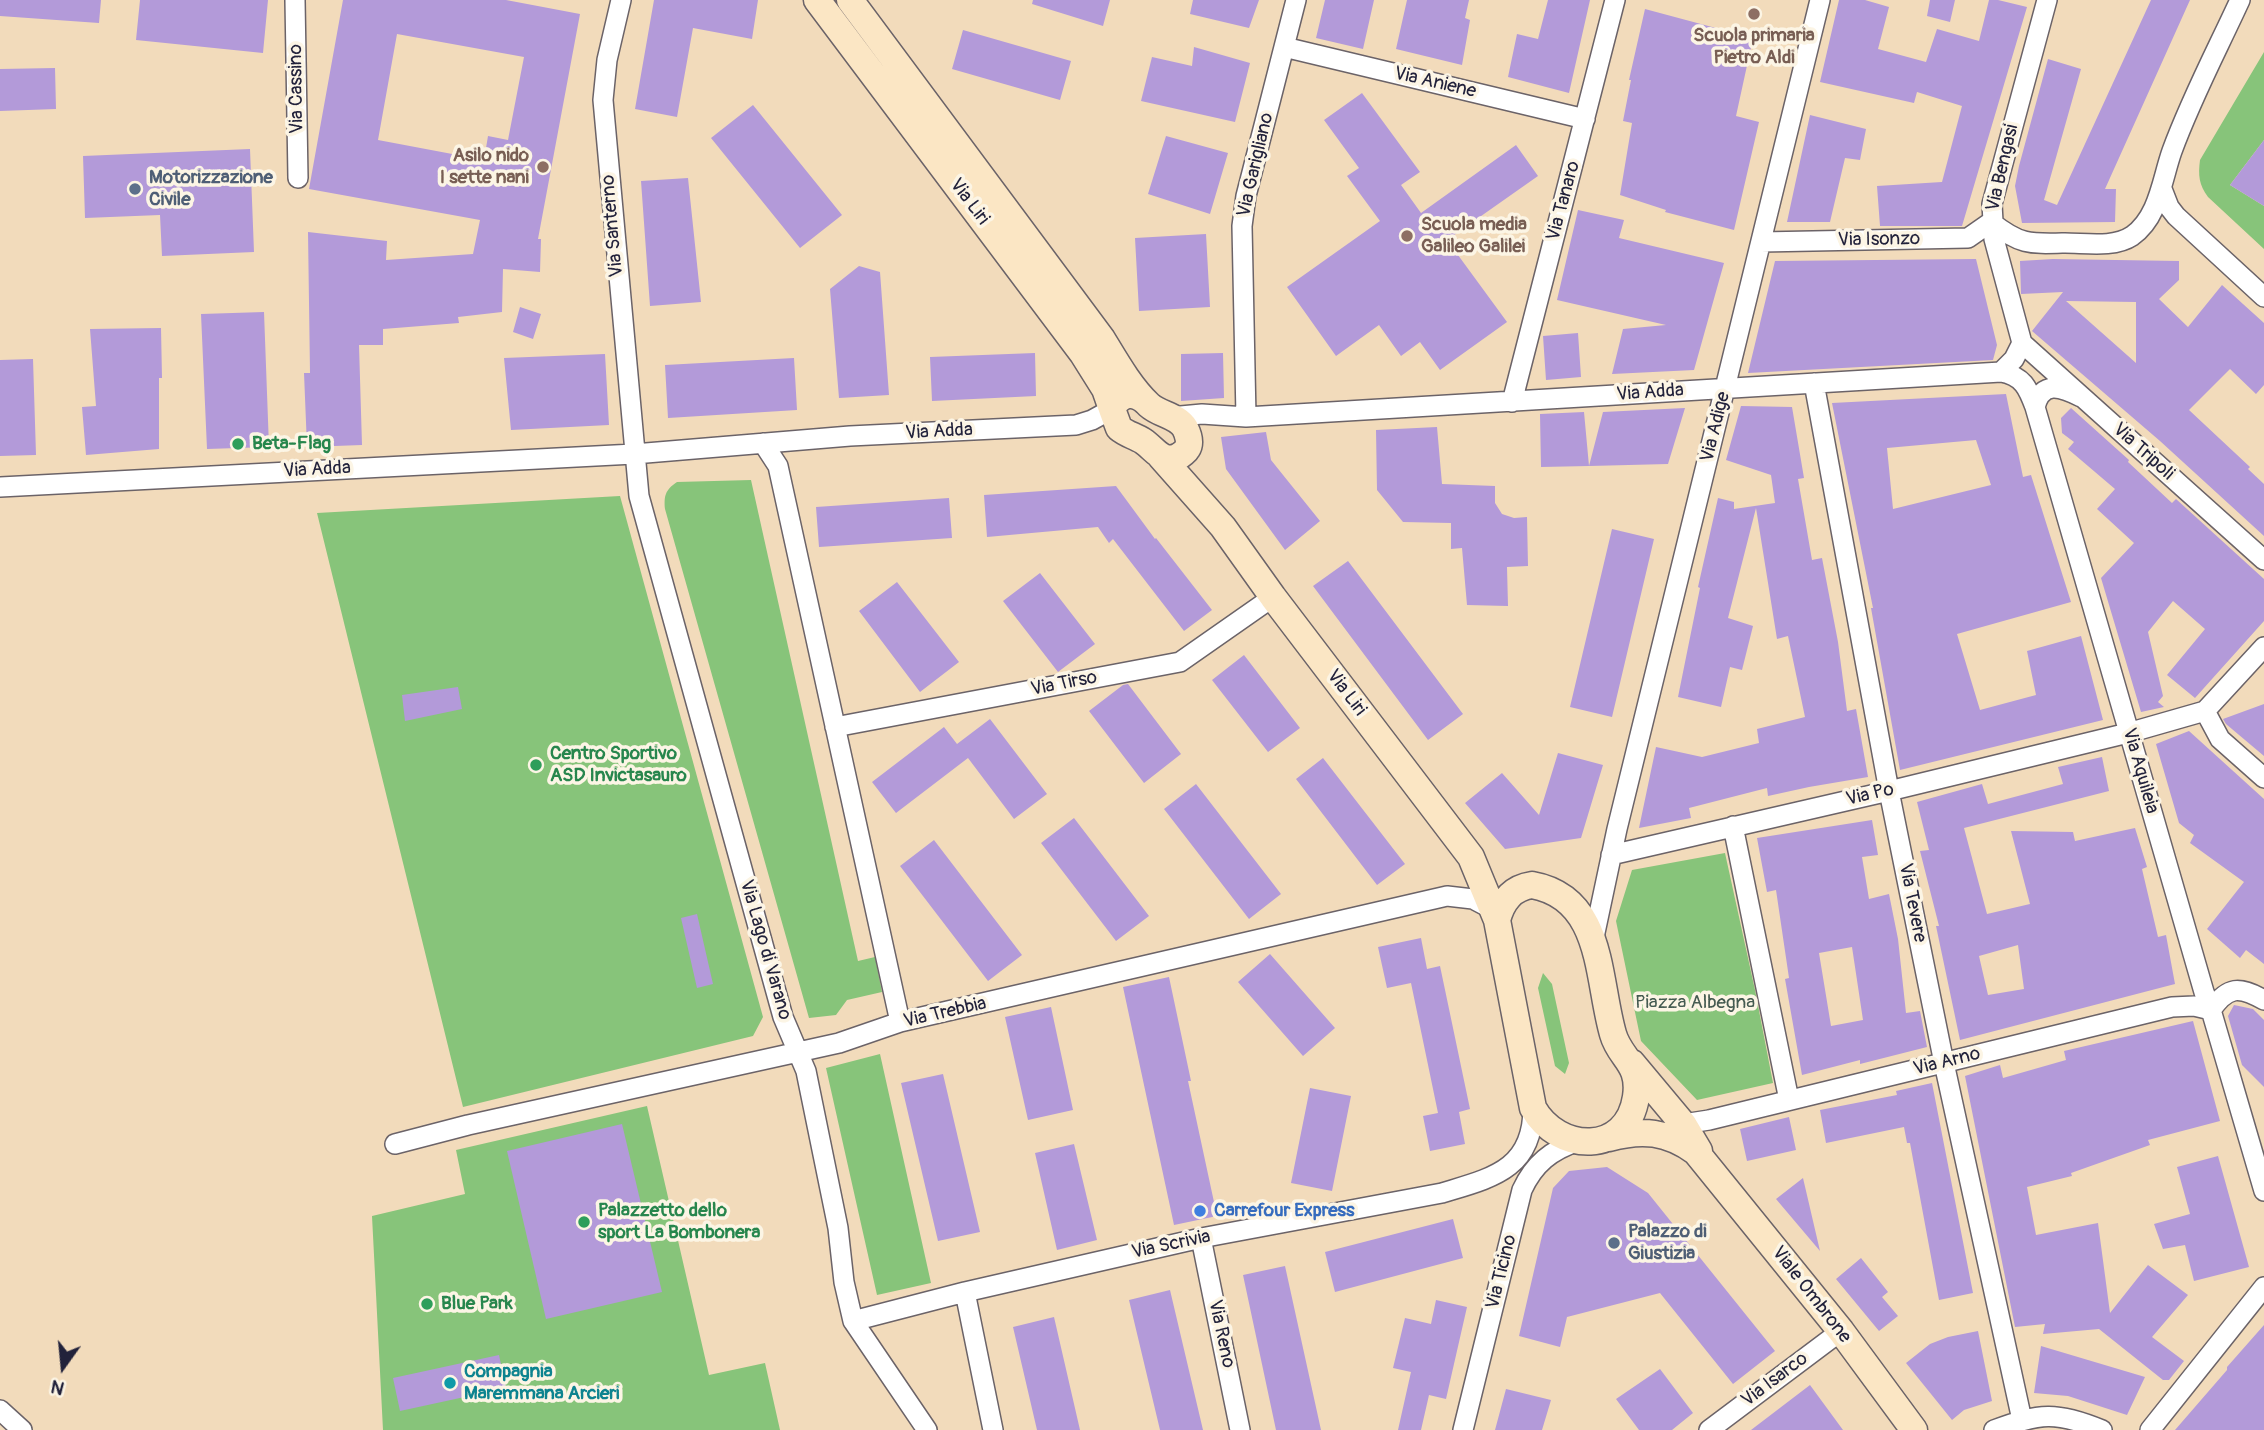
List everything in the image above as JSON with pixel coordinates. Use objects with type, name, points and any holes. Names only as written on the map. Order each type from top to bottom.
[{"type":"main road","name":"Via Liri","points":[[817,0],[1083,354],[1105,389],[1119,428],[1143,441],[1161,457],[1223,527],[1471,857],[1495,915],[1533,1108]]},
{"type":"main road","name":"Via Liri","points":[[850,0],[1146,402],[1158,412],[1178,420],[1188,433],[1188,449],[1223,527]]},
{"type":"main road","points":[[1112,409],[1118,399],[1130,394],[1146,402]]},
{"type":"main road","points":[[1161,457],[1174,458],[1188,449]]},
{"type":"main road","name":"Via Liri","points":[[1471,857],[1501,878],[1550,888],[1562,896],[1582,917],[1593,942],[1612,1031],[1618,1047],[1630,1061]]},
{"type":"main road","points":[[1495,915],[1512,893],[1532,885]]},
{"type":"main road","points":[[1607,1139],[1626,1122],[1636,1099],[1637,1086],[1630,1061]]},
{"type":"main road","name":"Viale Ombrone","points":[[1630,1061],[1684,1124],[1706,1162],[1841,1331],[1914,1430]]},
{"type":"main road","points":[[1533,1108],[1538,1117],[1553,1131],[1579,1141]]},
{"type":"main road","name":"Viale Ombrone","points":[[1579,1141],[1607,1139],[1640,1132],[1660,1134],[1685,1144],[1706,1162]]},
{"type":"street","name":"Via Cassino","points":[[295,0],[298,178]]},
{"type":"street","name":"Via Santerno","points":[[621,0],[607,60],[603,100],[634,454]]},
{"type":"street","name":"Via Garigliano","points":[[1246,417],[1242,226],[1246,196],[1296,0]]},
{"type":"street","name":"Via Tanaro","points":[[1512,402],[1615,0]]},
{"type":"street","name":"Via Adige","points":[[1593,942],[1611,855],[1819,0]]},
{"type":"street","name":"Via Bengasi","points":[[2022,343],[1999,265],[1991,222],[1994,191],[2047,0]]},
{"type":"street","points":[[1991,222],[2006,234],[2028,244],[2116,243],[2130,238],[2140,229],[2161,189],[2172,151],[2240,0]]},
{"type":"street","name":"Via Aniene","points":[[1284,47],[1585,120]]},
{"type":"street","points":[[2161,189],[2176,216],[2264,297]]},
{"type":"street","name":"Via Isonzo","points":[[1761,242],[1968,238],[1991,222]]},
{"type":"street","points":[[2001,372],[2014,359],[2022,343]]},
{"type":"street","name":"Via Tripoli","points":[[2022,343],[2264,560]]},
{"type":"street","name":"Via Adda","points":[[1170,416],[1202,414],[1246,417],[2001,372]]},
{"type":"street","points":[[2001,372],[2022,380],[2035,407]]},
{"type":"street","name":"Via Tevere","points":[[1814,383],[1889,791],[1944,1063],[2022,1420]]},
{"type":"street","points":[[2035,407],[2038,396],[2049,388],[2069,391],[2081,397]]},
{"type":"street","name":"Via Aquileia","points":[[2035,407],[2264,1191]]},
{"type":"street","name":"Via Adda","points":[[0,486],[634,454],[850,436],[1076,425],[1112,409]]},
{"type":"street","name":"Via Adda","points":[[1188,449],[1202,430],[1246,417]]},
{"type":"street","points":[[763,443],[778,466],[900,1023]]},
{"type":"street","name":"Via Lago di Varano","points":[[634,454],[642,507],[783,1017],[806,1071],[838,1228],[844,1282],[853,1321],[927,1430]]},
{"type":"street","name":"Via Tirso","points":[[835,727],[1180,662],[1273,597]]},
{"type":"street","points":[[2264,646],[2205,711],[2220,739],[2264,778]]},
{"type":"street","name":"Via Po","points":[[1611,855],[2129,733],[2205,711]]},
{"type":"street","points":[[1733,826],[1789,1100]]},
{"type":"street","name":"Via Trebbia","points":[[395,1144],[468,1125],[839,1042],[900,1023],[1447,896],[1474,899],[1495,915]]},
{"type":"street","points":[[2211,1010],[2228,991],[2249,992],[2264,1000]]},
{"type":"street","name":"Via Arno","points":[[1684,1124],[2172,1007],[2194,1006],[2211,1010]]},
{"type":"street","name":"Via Scrivia","points":[[853,1321],[965,1292],[1201,1238],[1442,1193],[1492,1177],[1511,1166],[1526,1146],[1533,1108]]},
{"type":"street","name":"Via Ticino","points":[[1463,1430],[1525,1184],[1536,1166],[1556,1150],[1579,1141]]},
{"type":"street","points":[[1492,1177],[1508,1183],[1517,1196],[1518,1204]]},
{"type":"street","name":"Via Reno","points":[[1201,1238],[1240,1430]]},
{"type":"street","points":[[2150,1430],[2264,1288]]},
{"type":"street","points":[[965,1292],[993,1430]]},
{"type":"street","name":"Via Isarco","points":[[1709,1430],[1841,1331]]},
{"type":"street","points":[[0,1410],[22,1430]]},
{"type":"street","points":[[1994,1430],[2038,1416],[2071,1418],[2102,1430]]},
{"type":"green space","points":[[2264,52],[2264,140],[2230,185],[2264,206],[2264,249],[2208,197],[2201,184],[2199,170],[2200,160]]},
{"type":"green space","points":[[751,480],[858,961],[875,957],[882,992],[847,1000],[836,1015],[809,1018],[665,509],[666,494],[677,482]]},
{"type":"green space","name":"Centro Sportivo ASD Invictasauro","points":[[620,496],[763,1017],[753,1036],[463,1107],[317,513]]},
{"type":"green space","name":"Piazza Albegna","points":[[1725,853],[1773,1083],[1697,1100],[1641,1041],[1616,921],[1632,870]]},
{"type":"green space","points":[[1543,973],[1552,984],[1569,1063],[1565,1074],[1555,1066],[1538,988]]},
{"type":"green space","points":[[880,1054],[931,1283],[877,1295],[826,1068]]},
{"type":"green space","points":[[647,1106],[709,1375],[765,1363],[780,1430],[383,1430],[372,1216],[465,1194],[456,1150]]},
{"type":"building","points":[[0,0],[101,0],[99,23],[0,16]]},
{"type":"building","points":[[140,0],[268,0],[263,53],[136,40]]},
{"type":"building","points":[[343,0],[506,0],[580,14],[538,239],[541,239],[540,272],[503,269],[502,312],[458,317],[459,323],[383,329],[383,345],[359,345],[362,445],[307,447],[304,373],[310,373],[308,232],[387,241],[386,260],[473,254],[480,220],[309,189]],"holes":[[[397,34],[524,57],[508,140],[488,136],[484,160],[378,140]]]},
{"type":"building","points":[[654,0],[758,0],[752,39],[693,28],[677,117],[635,109]]},
{"type":"building","points":[[1033,0],[1110,0],[1103,26],[1032,4]]},
{"type":"building","points":[[1193,0],[1259,0],[1249,28],[1190,14]]},
{"type":"building","points":[[1325,0],[1374,0],[1363,49],[1316,38]]},
{"type":"building","points":[[1407,0],[1469,0],[1465,18],[1470,20],[1462,65],[1396,49]]},
{"type":"building","points":[[1548,0],[1590,0],[1569,93],[1508,77],[1517,34],[1538,39]]},
{"type":"building","points":[[1839,0],[1865,0],[1889,7],[1878,49],[1926,62],[1937,29],[1979,41],[1989,0],[2027,7],[1962,226],[1880,226],[1877,186],[1942,182],[1962,106],[1917,92],[1914,103],[1820,82]]},
{"type":"building","points":[[1930,0],[1955,0],[1950,22],[1927,16]]},
{"type":"building","points":[[2151,0],[2190,0],[2105,189],[2116,189],[2115,222],[2022,223],[2015,186],[2048,59],[2081,69],[2044,200],[2057,205]]},
{"type":"building","points":[[1645,9],[1753,38],[1736,116],[1759,122],[1734,230],[1665,212],[1666,210],[1620,195],[1632,123],[1623,121]]},
{"type":"building","points":[[963,30],[1071,61],[1060,100],[952,69]]},
{"type":"building","points":[[1194,47],[1250,63],[1235,122],[1141,101],[1152,57],[1192,66]]},
{"type":"building","points":[[55,68],[56,109],[0,111],[0,69]]},
{"type":"building","points":[[1362,93],[1420,172],[1401,185],[1421,213],[1516,145],[1538,176],[1447,240],[1507,322],[1440,370],[1420,342],[1401,356],[1379,325],[1336,356],[1287,287],[1380,221],[1347,176],[1359,168],[1324,120]]},
{"type":"building","points":[[753,105],[842,215],[800,248],[711,138]]},
{"type":"building","points":[[1810,115],[1866,129],[1860,160],[1845,158],[1830,222],[1787,222]]},
{"type":"building","points":[[1166,136],[1228,153],[1210,214],[1148,194]]},
{"type":"building","points":[[2264,140],[2264,206],[2230,185]]},
{"type":"building","points":[[250,149],[254,252],[162,256],[160,215],[85,218],[83,156]]},
{"type":"building","points":[[688,178],[701,302],[650,306],[641,181]]},
{"type":"building","points":[[1578,210],[1624,220],[1619,238],[1724,263],[1694,370],[1612,374],[1623,329],[1666,325],[1557,300]]},
{"type":"building","points":[[1206,234],[1210,307],[1139,311],[1135,238]]},
{"type":"building","points":[[1976,259],[1997,345],[1993,360],[1748,373],[1775,261]]},
{"type":"building","points":[[2020,261],[2179,261],[2179,280],[2159,299],[2188,327],[2222,285],[2264,323],[2264,385],[2256,394],[2230,369],[2189,410],[2250,467],[2248,469],[2264,484],[2264,536],[2160,441],[2032,331],[2063,292],[2021,294]],"holes":[[[2066,301],[2136,302],[2136,363]]]},
{"type":"building","points":[[859,266],[880,272],[889,395],[839,398],[830,289]]},
{"type":"building","points":[[520,307],[541,314],[533,339],[513,332]]},
{"type":"building","points":[[264,312],[269,447],[207,449],[201,314]]},
{"type":"building","points":[[161,328],[159,449],[86,455],[82,407],[96,406],[90,329]]},
{"type":"building","points":[[1578,333],[1581,377],[1546,380],[1543,336]]},
{"type":"building","points":[[1035,353],[1036,396],[932,401],[930,357]]},
{"type":"building","points":[[1223,353],[1224,398],[1181,401],[1181,354]]},
{"type":"building","points":[[605,354],[609,425],[511,430],[504,358]]},
{"type":"building","points":[[794,358],[797,410],[668,418],[665,365]]},
{"type":"building","points":[[33,359],[36,455],[0,456],[0,360]]},
{"type":"building","points":[[2006,394],[2023,477],[2031,475],[2071,602],[1957,634],[1980,710],[2036,695],[2027,651],[2081,636],[2103,720],[1900,770],[1873,608],[1832,403]],"holes":[[[1976,440],[1991,485],[1893,509],[1887,448]]]},
{"type":"building","points":[[1741,406],[1792,407],[1804,478],[1798,479],[1812,560],[1822,558],[1838,642],[1847,711],[1856,709],[1868,777],[1768,796],[1767,788],[1689,808],[1691,818],[1639,828],[1656,747],[1702,757],[1759,743],[1757,729],[1805,717],[1788,636],[1777,639],[1756,508],[1728,618],[1753,626],[1742,670],[1730,667],[1721,707],[1678,697],[1718,498],[1734,502],[1734,509],[1775,503],[1771,475],[1726,460]]},
{"type":"building","points":[[1685,408],[1668,464],[1589,466],[1603,412]]},
{"type":"building","points":[[2071,408],[2172,503],[2176,499],[2264,579],[2264,621],[2195,698],[2167,675],[2205,629],[2173,601],[2148,632],[2163,696],[2158,702],[2164,707],[2141,712],[2101,578],[2134,543],[2097,509],[2115,489],[2068,449],[2074,442],[2062,433],[2061,418]]},
{"type":"building","points":[[1584,412],[1589,466],[1541,467],[1540,414]]},
{"type":"building","points":[[1437,427],[1442,484],[1495,486],[1495,503],[1502,514],[1514,518],[1527,517],[1528,566],[1507,567],[1508,606],[1467,605],[1462,548],[1451,549],[1451,523],[1403,522],[1377,490],[1376,430]]},
{"type":"building","points":[[1266,432],[1271,460],[1320,521],[1285,550],[1226,469],[1221,437]]},
{"type":"building","points":[[1116,486],[1212,610],[1184,631],[1113,539],[1109,543],[1098,527],[987,537],[984,495]]},
{"type":"building","points":[[949,498],[952,538],[819,547],[816,507]]},
{"type":"building","points":[[1612,529],[1654,539],[1612,717],[1570,707]]},
{"type":"building","points":[[1348,561],[1463,714],[1428,740],[1313,586]]},
{"type":"building","points":[[1040,573],[1095,644],[1058,672],[1003,601]]},
{"type":"building","points":[[897,582],[959,662],[920,692],[859,611]]},
{"type":"building","points":[[1244,655],[1300,728],[1268,752],[1212,680]]},
{"type":"building","points":[[1128,684],[1181,754],[1144,783],[1089,711]]},
{"type":"building","points":[[458,687],[462,709],[405,721],[402,695]]},
{"type":"building","points":[[2264,704],[2264,756],[2223,719]]},
{"type":"building","points":[[990,719],[1047,794],[1014,819],[968,758],[896,813],[872,782],[944,727],[957,744]]},
{"type":"building","points":[[2189,731],[2264,799],[2264,964],[2246,950],[2240,958],[2207,929],[2244,882],[2190,843],[2194,835],[2179,823],[2156,744]]},
{"type":"building","points":[[1558,753],[1603,765],[1581,838],[1505,849],[1465,803],[1502,773],[1539,815]]},
{"type":"building","points":[[2102,757],[2109,791],[1964,828],[1987,914],[2030,904],[2011,831],[2073,832],[2075,841],[2135,828],[2147,867],[2142,869],[2158,937],[2166,935],[2175,984],[1960,1040],[1936,926],[1939,926],[1920,851],[1929,850],[1917,802],[1982,784],[1988,804],[2063,784],[2058,767]],"holes":[[[2018,945],[2024,989],[1988,995],[1979,956]]]},
{"type":"building","points":[[1323,758],[1405,864],[1377,885],[1296,779]]},
{"type":"building","points":[[1196,784],[1281,894],[1249,919],[1164,809]]},
{"type":"building","points":[[1074,818],[1149,916],[1116,941],[1041,843]]},
{"type":"building","points":[[1872,820],[1878,855],[1862,857],[1869,899],[1889,894],[1898,939],[1906,1013],[1920,1011],[1927,1047],[1802,1075],[1785,979],[1789,978],[1776,890],[1767,892],[1757,838]],"holes":[[[1852,947],[1863,1020],[1831,1026],[1819,953]]]},
{"type":"building","points":[[934,840],[1022,955],[988,981],[900,866]]},
{"type":"building","points":[[697,914],[713,984],[697,988],[681,918]]},
{"type":"building","points":[[1421,938],[1427,969],[1440,966],[1470,1109],[1459,1112],[1465,1144],[1430,1151],[1423,1116],[1438,1113],[1411,983],[1387,988],[1378,947]]},
{"type":"building","points":[[1270,954],[1335,1028],[1303,1056],[1238,982]]},
{"type":"building","points":[[1169,977],[1217,1216],[1174,1225],[1123,987]]},
{"type":"building","points":[[2234,1005],[2253,1009],[2264,1020],[2264,1087],[2242,1065],[2228,1016]]},
{"type":"building","points":[[1051,1007],[1073,1110],[1028,1120],[1005,1017]]},
{"type":"building","points":[[2193,1021],[2220,1121],[2148,1140],[2150,1145],[2071,1173],[2072,1176],[2027,1187],[2036,1235],[2098,1223],[2110,1313],[2148,1265],[2188,1295],[2152,1337],[2184,1361],[2169,1380],[2163,1380],[2099,1329],[2043,1334],[2045,1324],[2015,1327],[1965,1076],[2000,1065],[2003,1078],[2066,1060],[2064,1051]]},
{"type":"building","points":[[943,1074],[980,1232],[938,1241],[901,1083]]},
{"type":"building","points":[[1932,1083],[1973,1293],[1939,1300],[1910,1143],[1907,1143],[1904,1127],[1826,1143],[1820,1110],[1897,1095],[1896,1091]]},
{"type":"building","points":[[1310,1088],[1351,1096],[1332,1191],[1291,1183]]},
{"type":"building","points":[[1789,1117],[1796,1150],[1747,1161],[1740,1129]]},
{"type":"building","name":"Palazzetto dello sport La Bombonera","points":[[622,1124],[662,1292],[546,1319],[507,1151]]},
{"type":"building","points":[[1074,1144],[1097,1240],[1057,1250],[1035,1153]]},
{"type":"building","points":[[2218,1156],[2249,1267],[2194,1281],[2185,1245],[2163,1249],[2154,1224],[2190,1214],[2177,1167]]},
{"type":"building","name":"Palazzo di Giustizia","points":[[1607,1167],[1648,1193],[1775,1351],[1733,1384],[1660,1293],[1567,1317],[1560,1347],[1519,1336],[1553,1188],[1569,1171]]},
{"type":"building","points":[[1803,1178],[1820,1251],[1776,1199]]},
{"type":"building","points":[[1453,1219],[1463,1258],[1335,1292],[1325,1252]]},
{"type":"building","points":[[1861,1258],[1888,1292],[1882,1297],[1898,1316],[1879,1331],[1836,1279]]},
{"type":"building","points":[[1285,1266],[1321,1430],[1276,1430],[1243,1275]]},
{"type":"building","points":[[1170,1290],[1203,1430],[1160,1430],[1129,1300]]},
{"type":"building","points":[[1436,1300],[1467,1307],[1446,1399],[1429,1395],[1421,1430],[1398,1430],[1411,1372],[1393,1368],[1405,1318],[1431,1324]]},
{"type":"building","points":[[1054,1317],[1080,1430],[1037,1430],[1013,1327]]},
{"type":"building","points":[[2264,1325],[2264,1430],[2175,1430],[2227,1367]]},
{"type":"building","points":[[1978,1331],[1992,1401],[1964,1410],[1952,1420],[1906,1363],[1930,1344]]},
{"type":"building","points":[[2041,1346],[2145,1377],[2127,1415],[2068,1396],[2034,1393]]},
{"type":"building","name":"Compagnia Maremmana Arcieri","points":[[499,1355],[506,1388],[400,1411],[393,1378]]},
{"type":"building","points":[[1660,1369],[1693,1413],[1672,1430],[1639,1430],[1616,1399]]},
{"type":"building","points":[[1810,1385],[1843,1430],[1751,1430]]},
{"type":"building","points":[[1506,1389],[1551,1400],[1542,1430],[1495,1430]]},
{"type":"place","name":"Scuola primaria Pietro Aldi","points":[[1754,14]]},
{"type":"place","name":"Asilo nido I sette nani","points":[[543,167]]},
{"type":"place","name":"Motorizzazione Civile","points":[[135,189]]},
{"type":"place","name":"Scuola media Galileo Galilei","points":[[1407,236]]},
{"type":"place","name":"Beta-Flag","points":[[238,444]]},
{"type":"place","name":"Centro Sportivo ASD Invictasauro","points":[[536,765]]},
{"type":"place","name":"Carrefour Express","points":[[1200,1211]]},
{"type":"place","name":"Palazzetto dello sport La Bombonera","points":[[584,1222]]},
{"type":"place","name":"Palazzo di Giustizia","points":[[1614,1243]]},
{"type":"place","name":"Blue Park","points":[[427,1304]]},
{"type":"place","name":"Compagnia Maremmana Arcieri","points":[[450,1383]]}]
